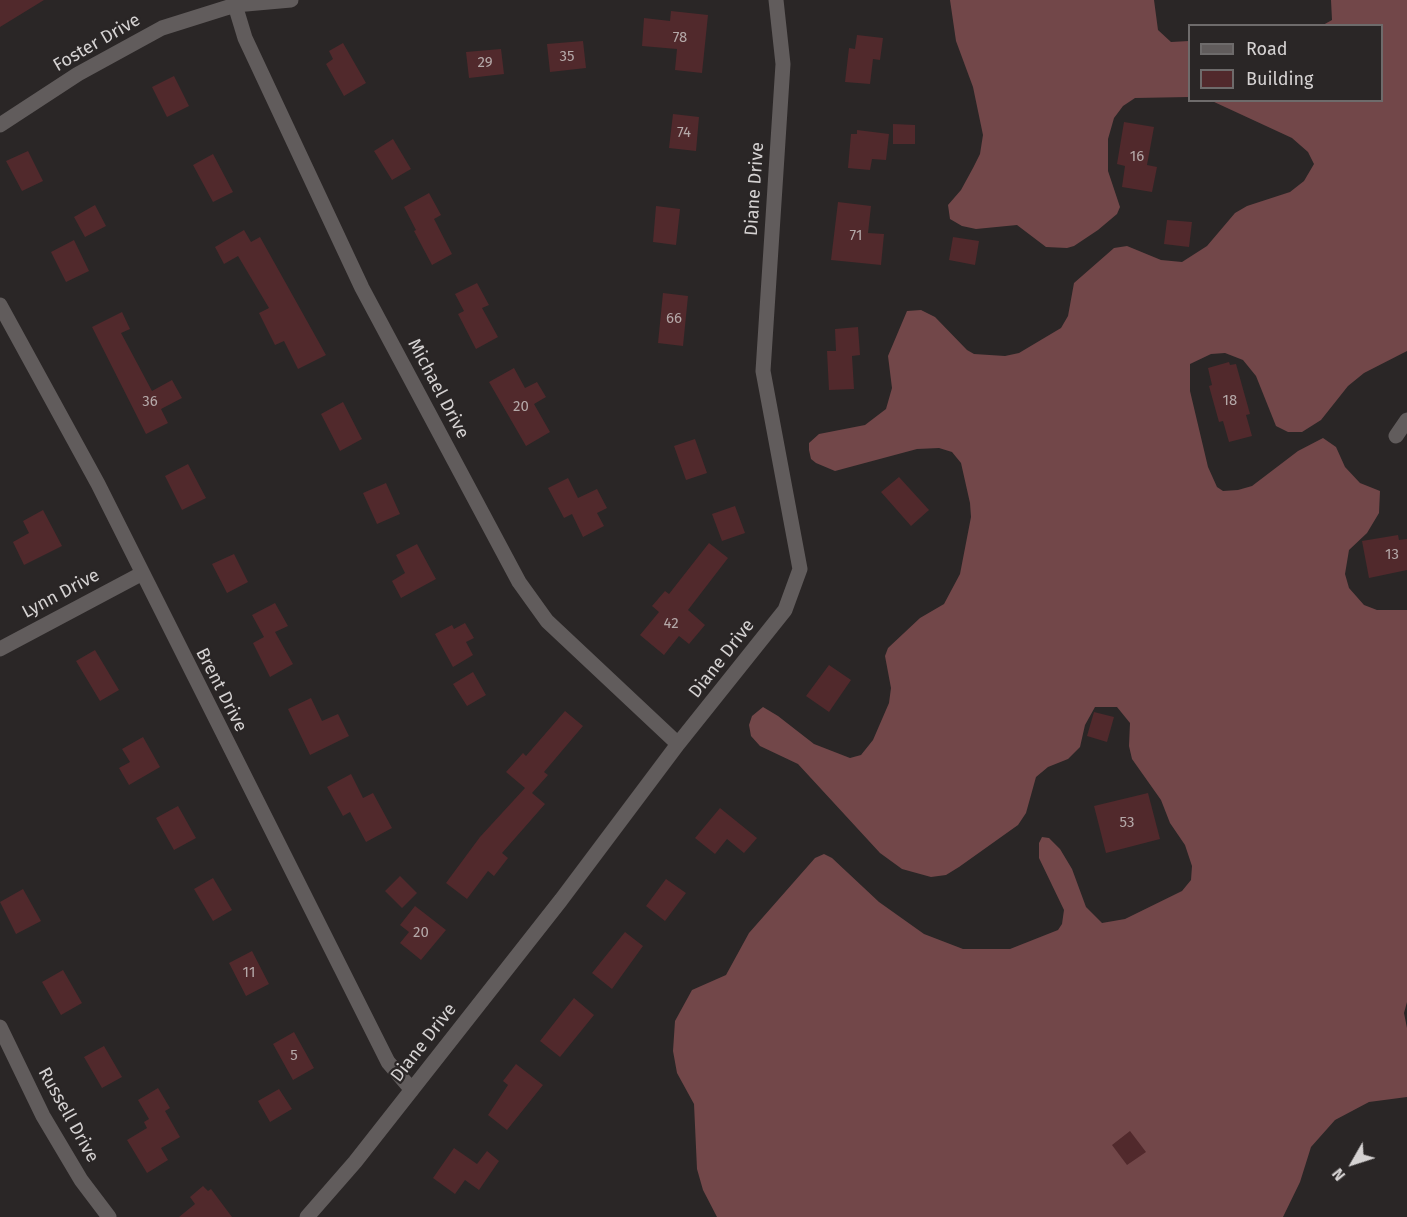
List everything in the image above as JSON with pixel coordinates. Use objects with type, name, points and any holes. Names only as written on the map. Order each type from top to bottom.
[{"type":"street","name":"Foster Drive","points":[[0,125],[78,74],[162,28],[235,4],[291,0]]},
{"type":"street","name":"Diane Drive","points":[[307,1217],[355,1162],[412,1090],[561,900],[678,744],[785,609],[801,569],[763,371],[783,64],[776,0]]},
{"type":"street","name":"Michael Drive","points":[[235,4],[244,38],[362,288],[519,582],[547,621],[678,744]]},
{"type":"street","name":"Brent Drive","points":[[0,304],[98,484],[141,574],[388,1062],[412,1090]]},
{"type":"street","points":[[1396,436],[1407,420]]},
{"type":"street","name":"Lynn Drive","points":[[0,649],[141,574]]},
{"type":"street","name":"Russell Drive","points":[[0,1027],[43,1116],[81,1180],[109,1217]]},
{"type":"shaded area","points":[[950,0],[1154,0],[1158,30],[1171,42],[1188,41],[1188,97],[1135,98],[1123,106],[1114,118],[1108,139],[1108,171],[1120,207],[1117,214],[1074,246],[1046,247],[1017,225],[976,229],[962,226],[950,219],[948,205],[961,190],[980,154],[983,135],[973,87],[956,41]]},
{"type":"shaded area","points":[[1331,0],[1407,0],[1407,351],[1364,373],[1348,386],[1321,420],[1302,432],[1288,432],[1276,426],[1256,376],[1243,360],[1225,353],[1211,354],[1190,364],[1190,391],[1208,467],[1217,487],[1223,491],[1252,486],[1298,451],[1323,438],[1336,447],[1345,467],[1360,483],[1380,491],[1379,513],[1367,533],[1349,550],[1345,574],[1349,588],[1364,605],[1377,610],[1407,610],[1407,1002],[1404,1013],[1407,1028],[1407,1097],[1369,1102],[1335,1120],[1311,1147],[1300,1182],[1283,1217],[717,1217],[703,1190],[697,1169],[694,1104],[677,1073],[673,1051],[675,1021],[692,990],[726,975],[749,933],[815,858],[824,854],[832,858],[879,902],[924,934],[963,949],[1010,949],[1058,930],[1062,924],[1064,910],[1039,858],[1039,843],[1042,837],[1049,838],[1060,849],[1072,869],[1086,907],[1102,923],[1125,919],[1182,891],[1191,880],[1192,866],[1185,845],[1170,823],[1161,800],[1132,759],[1129,746],[1130,723],[1117,707],[1095,707],[1085,725],[1080,747],[1068,759],[1048,767],[1036,777],[1026,813],[1018,825],[946,875],[931,877],[902,869],[880,853],[798,764],[760,746],[751,736],[749,725],[752,716],[763,707],[814,744],[850,758],[861,755],[873,740],[889,703],[891,688],[885,656],[888,648],[920,618],[944,604],[960,574],[971,517],[961,463],[952,452],[939,448],[917,449],[835,471],[811,459],[809,443],[819,434],[865,425],[886,409],[892,388],[888,356],[907,311],[921,310],[935,317],[967,350],[974,354],[1005,356],[1019,353],[1061,328],[1068,316],[1074,283],[1114,248],[1127,246],[1161,260],[1182,262],[1207,246],[1235,213],[1247,206],[1290,192],[1304,181],[1314,164],[1308,152],[1292,138],[1214,102],[1383,102],[1383,24],[1325,24],[1332,20]]},
{"type":"building","points":[[0,0],[44,0],[0,27]]},
{"type":"building","points":[[671,11],[708,15],[702,73],[675,70],[677,49],[642,46],[644,18],[670,21]]},
{"type":"building","points":[[857,35],[883,38],[880,60],[873,59],[870,84],[845,82],[849,48],[855,49]]},
{"type":"building","points":[[583,41],[586,68],[550,72],[547,44]]},
{"type":"building","points":[[343,43],[366,83],[344,96],[326,64],[333,59],[329,51]]},
{"type":"building","points":[[501,49],[504,74],[469,78],[466,52]]},
{"type":"building","points":[[174,76],[189,106],[167,117],[152,87]]},
{"type":"building","points":[[673,114],[699,117],[696,151],[669,148]]},
{"type":"building","points":[[1124,122],[1154,127],[1147,165],[1157,167],[1152,192],[1122,187],[1125,166],[1117,164]]},
{"type":"building","points":[[893,124],[915,125],[915,144],[893,144]]},
{"type":"building","points":[[857,130],[889,134],[886,160],[872,159],[870,170],[848,168],[851,134],[857,134]]},
{"type":"building","points":[[393,139],[411,169],[392,180],[374,151]]},
{"type":"building","points":[[28,151],[43,181],[22,191],[6,161]]},
{"type":"building","points":[[213,154],[233,192],[213,202],[193,165]]},
{"type":"building","points":[[429,193],[441,215],[434,219],[452,254],[432,265],[404,207]]},
{"type":"building","points":[[838,202],[871,206],[868,233],[884,234],[881,265],[831,260]]},
{"type":"building","points":[[95,205],[106,226],[85,237],[74,217]]},
{"type":"building","points":[[656,206],[680,209],[676,245],[653,242]]},
{"type":"building","points":[[1167,220],[1192,222],[1189,247],[1164,244]]},
{"type":"building","points":[[244,230],[251,242],[260,237],[326,355],[298,369],[284,341],[275,345],[259,313],[269,308],[238,256],[224,264],[215,247]]},
{"type":"building","points":[[953,237],[979,241],[975,265],[949,260]]},
{"type":"building","points":[[74,240],[89,271],[66,282],[51,252]]},
{"type":"building","points":[[477,283],[489,305],[482,308],[498,337],[476,349],[458,314],[464,311],[455,294]]},
{"type":"building","points":[[663,293],[688,296],[683,346],[658,343]]},
{"type":"building","points":[[122,312],[130,329],[121,333],[152,391],[172,380],[182,398],[161,409],[168,423],[146,434],[92,327]]},
{"type":"building","points":[[858,327],[860,355],[852,356],[854,389],[829,390],[827,351],[836,351],[835,329]]},
{"type":"building","points":[[1229,362],[1230,365],[1236,364],[1250,414],[1246,415],[1252,436],[1229,442],[1223,421],[1219,422],[1209,386],[1212,385],[1208,368]]},
{"type":"building","points":[[514,368],[525,388],[537,382],[546,397],[534,404],[550,432],[526,446],[489,382]]},
{"type":"building","points":[[343,402],[362,439],[340,451],[321,414]]},
{"type":"building","points":[[695,439],[707,473],[686,480],[674,446]]},
{"type":"building","points":[[188,464],[206,498],[182,510],[165,476]]},
{"type":"building","points":[[899,477],[929,510],[911,526],[881,492]]},
{"type":"building","points":[[568,478],[578,498],[597,489],[607,508],[597,513],[604,526],[583,537],[572,514],[564,518],[548,488]]},
{"type":"building","points":[[386,483],[400,514],[377,524],[363,493]]},
{"type":"building","points":[[735,506],[745,533],[722,541],[712,514]]},
{"type":"building","points":[[43,510],[62,546],[24,565],[13,542],[29,533],[23,521]]},
{"type":"building","points":[[1398,535],[1399,540],[1407,539],[1407,570],[1369,578],[1362,541]]},
{"type":"building","points":[[709,543],[728,558],[688,610],[705,625],[689,644],[679,636],[664,655],[640,635],[659,612],[652,606],[665,591],[669,594]]},
{"type":"building","points":[[417,544],[436,579],[401,598],[392,581],[405,573],[396,555]]},
{"type":"building","points":[[234,554],[248,582],[227,593],[212,564]]},
{"type":"building","points":[[275,603],[288,626],[275,632],[293,664],[270,677],[253,643],[264,637],[252,615]]},
{"type":"building","points":[[465,623],[474,638],[466,642],[473,655],[453,667],[435,634],[452,625],[454,629]]},
{"type":"building","points":[[95,650],[119,690],[100,701],[76,661]]},
{"type":"building","points":[[829,665],[851,680],[829,712],[806,696]]},
{"type":"building","points":[[473,672],[486,695],[467,706],[453,684]]},
{"type":"building","points":[[311,698],[322,721],[338,714],[349,736],[310,755],[288,709]]},
{"type":"building","points":[[565,711],[583,726],[544,772],[548,775],[532,793],[545,804],[502,853],[508,858],[494,876],[488,871],[467,899],[446,883],[480,837],[525,788],[506,772],[523,753],[526,756]]},
{"type":"building","points":[[1094,712],[1114,717],[1107,742],[1087,736]]},
{"type":"building","points":[[143,737],[160,767],[129,785],[119,768],[130,762],[122,749]]},
{"type":"building","points":[[351,774],[363,798],[373,793],[392,828],[366,842],[350,812],[343,816],[327,787]]},
{"type":"building","points":[[1148,793],[1160,839],[1106,853],[1094,806]]},
{"type":"building","points":[[178,806],[196,838],[174,850],[156,818]]},
{"type":"building","points":[[720,808],[757,838],[744,853],[727,839],[715,854],[695,838]]},
{"type":"building","points":[[400,876],[417,893],[402,908],[385,891]]},
{"type":"building","points":[[213,878],[232,910],[213,921],[194,889]]},
{"type":"building","points":[[666,879],[686,893],[665,921],[646,906]]},
{"type":"building","points":[[23,889],[41,921],[16,934],[0,902]]},
{"type":"building","points":[[415,906],[446,930],[421,960],[400,943],[409,932],[400,925]]},
{"type":"building","points":[[625,932],[643,946],[612,989],[592,973]]},
{"type":"building","points":[[252,951],[269,984],[246,996],[229,963]]},
{"type":"building","points":[[63,970],[82,1003],[61,1015],[42,982]]},
{"type":"building","points":[[574,998],[594,1015],[560,1057],[540,1041]]},
{"type":"building","points":[[294,1032],[314,1068],[293,1080],[273,1044]]},
{"type":"building","points":[[104,1046],[122,1077],[102,1088],[84,1057]]},
{"type":"building","points":[[516,1064],[543,1085],[507,1130],[488,1115],[508,1085],[503,1081]]},
{"type":"building","points":[[158,1088],[170,1108],[165,1111],[180,1137],[161,1148],[168,1160],[147,1173],[127,1140],[147,1128],[144,1122],[149,1119],[138,1100]]},
{"type":"building","points":[[279,1089],[292,1109],[270,1122],[258,1101]]},
{"type":"building","points":[[1130,1131],[1146,1152],[1127,1165],[1112,1145]]},
{"type":"building","points":[[454,1148],[477,1164],[487,1151],[499,1161],[479,1190],[465,1180],[455,1194],[433,1178]]},
{"type":"building","points":[[203,1186],[208,1191],[211,1189],[232,1217],[179,1217],[195,1204],[190,1197]]}]
